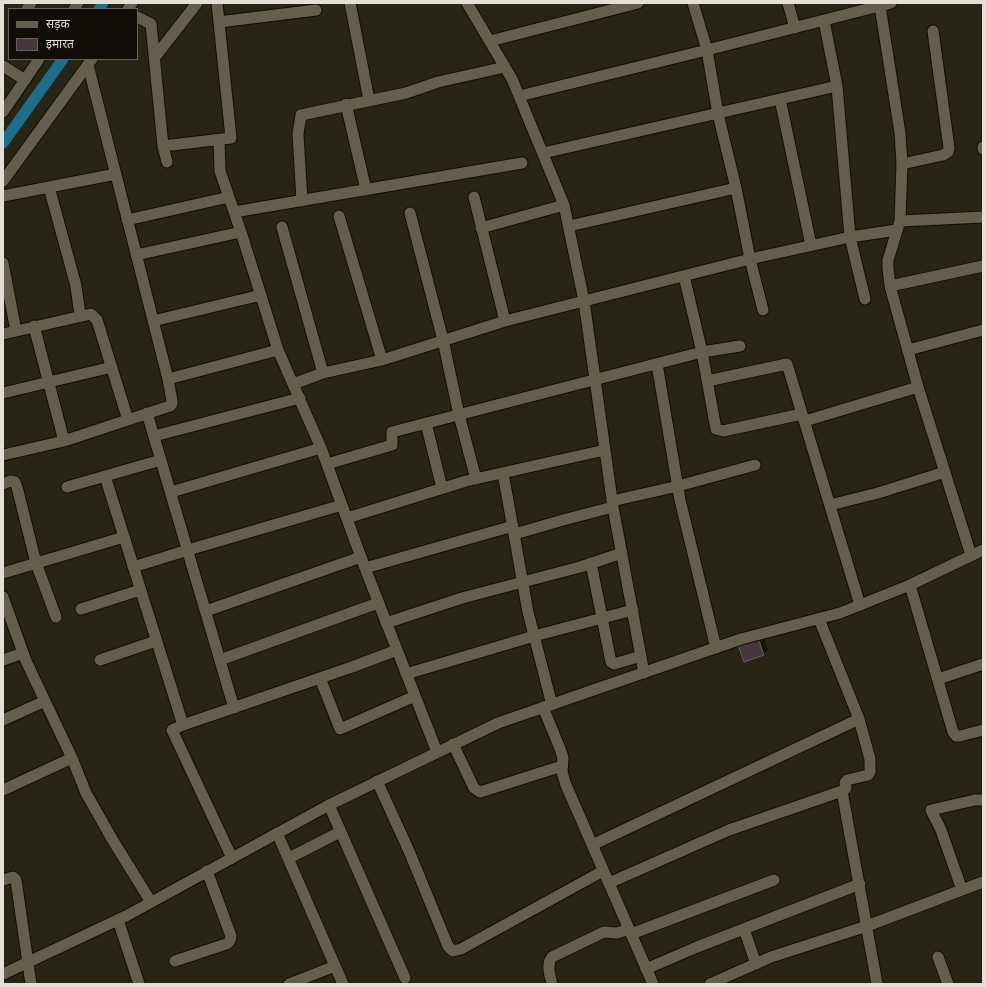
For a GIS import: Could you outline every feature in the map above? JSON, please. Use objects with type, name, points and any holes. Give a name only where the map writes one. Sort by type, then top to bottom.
[{"type":"street","points":[[155,57],[197,3]]},
{"type":"street","points":[[163,146],[231,138],[217,3]]},
{"type":"street","points":[[350,3],[369,100]]},
{"type":"street","points":[[467,3],[490,40],[519,96],[564,204],[584,301],[613,504],[644,673]]},
{"type":"street","points":[[490,40],[638,3]]},
{"type":"street","points":[[694,3],[707,50],[718,114],[736,188],[750,259],[763,310]]},
{"type":"street","points":[[788,3],[795,28]]},
{"type":"street","points":[[519,96],[824,21],[885,4],[900,133],[902,164],[899,225],[888,260],[890,286],[918,387],[971,556]]},
{"type":"street","points":[[219,22],[316,10]]},
{"type":"street","points":[[138,18],[151,24],[163,146],[167,162]]},
{"type":"street","points":[[824,21],[837,86],[850,237],[865,299]]},
{"type":"street","points":[[902,164],[943,155],[948,152],[949,148],[933,31]]},
{"type":"street","points":[[3,112],[38,60]]},
{"type":"street","points":[[3,455],[64,441],[170,406],[172,404],[168,380],[127,220],[90,62]]},
{"type":"street","points":[[3,181],[90,62]]},
{"type":"street","points":[[3,66],[25,80]]},
{"type":"street","points":[[302,201],[298,134],[301,115],[406,92],[438,82],[505,67]]},
{"type":"street","points":[[543,153],[837,86]]},
{"type":"street","points":[[780,99],[811,245]]},
{"type":"street","points":[[346,104],[366,190]]},
{"type":"street","points":[[219,140],[220,171],[278,350],[321,448],[378,603],[437,752]]},
{"type":"street","points":[[234,212],[522,163]]},
{"type":"street","points":[[3,196],[116,174]]},
{"type":"street","points":[[48,187],[76,286],[80,315]]},
{"type":"street","points":[[569,226],[736,188]]},
{"type":"street","points":[[127,220],[229,197]]},
{"type":"street","points":[[474,197],[505,321]]},
{"type":"street","points":[[481,228],[564,204]]},
{"type":"street","points":[[410,213],[443,340],[476,479]]},
{"type":"street","points":[[340,216],[382,360]]},
{"type":"street","points":[[293,384],[323,373],[382,360],[505,321],[750,259],[899,225],[983,217]]},
{"type":"street","points":[[282,227],[323,373]]},
{"type":"street","points":[[136,255],[241,232]]},
{"type":"street","points":[[3,263],[16,330]]},
{"type":"street","points":[[890,286],[983,266]]},
{"type":"street","points":[[684,276],[702,352],[714,425],[719,431],[803,417],[918,387]]},
{"type":"street","points":[[153,322],[261,295]]},
{"type":"street","points":[[3,334],[80,315],[91,314],[97,320],[128,420]]},
{"type":"street","points":[[34,326],[64,441]]},
{"type":"street","points":[[908,350],[983,330]]},
{"type":"street","points":[[327,464],[392,445],[392,432],[702,352],[740,346]]},
{"type":"street","points":[[168,380],[278,350]]},
{"type":"street","points":[[658,364],[678,486],[694,561],[716,648]]},
{"type":"street","points":[[707,381],[787,364],[860,605]]},
{"type":"street","points":[[3,393],[112,367]]},
{"type":"street","points":[[154,436],[300,398]]},
{"type":"street","points":[[147,413],[234,708]]},
{"type":"street","points":[[426,423],[442,488]]},
{"type":"street","points":[[171,492],[321,448]]},
{"type":"street","points":[[347,518],[442,488],[476,479],[605,450]]},
{"type":"street","points":[[67,487],[161,460]]},
{"type":"street","points":[[206,611],[363,562],[563,520],[613,504],[756,465]]},
{"type":"street","points":[[830,505],[878,493],[945,472]]},
{"type":"street","points":[[503,473],[548,706],[563,758],[562,766],[566,785],[653,984]]},
{"type":"street","points":[[105,476],[182,725]]},
{"type":"street","points":[[3,484],[10,481],[15,482],[17,487],[36,563],[56,617]]},
{"type":"street","points":[[133,567],[342,506]]},
{"type":"street","points":[[3,573],[124,537]]},
{"type":"street","points":[[3,974],[118,920],[329,805],[498,723],[741,639],[840,613],[910,585],[983,550]]},
{"type":"street","points":[[386,623],[462,598],[591,563],[622,553]]},
{"type":"street","points":[[591,563],[610,660],[612,663],[641,656]]},
{"type":"street","points":[[910,585],[954,735],[960,736],[983,730]]},
{"type":"street","points":[[81,609],[140,590]]},
{"type":"street","points":[[3,597],[5,610],[23,653],[72,758],[86,792],[97,813],[151,902]]},
{"type":"street","points":[[220,660],[378,603]]},
{"type":"street","points":[[406,674],[534,636],[632,610]]},
{"type":"street","points":[[609,883],[729,830],[842,791],[846,788],[845,783],[847,780],[868,775],[870,772],[870,759],[859,719],[819,619]]},
{"type":"street","points":[[100,660],[156,641]]},
{"type":"street","points":[[232,858],[172,730],[182,725],[397,650]]},
{"type":"street","points":[[3,660],[23,653]]},
{"type":"street","points":[[938,679],[983,665]]},
{"type":"street","points":[[320,678],[340,729],[415,696]]},
{"type":"street","points":[[3,720],[45,701]]},
{"type":"street","points":[[592,845],[859,719]]},
{"type":"street","points":[[453,744],[474,788],[480,792],[484,792],[562,766]]},
{"type":"street","points":[[3,790],[72,758]]},
{"type":"street","points":[[377,781],[409,851],[448,946],[453,951],[461,949],[603,871]]},
{"type":"street","points":[[842,791],[877,984]]},
{"type":"street","points":[[962,890],[941,830],[932,810],[975,800],[983,800]]},
{"type":"street","points":[[329,805],[405,978]]},
{"type":"street","points":[[289,858],[340,832]]},
{"type":"street","points":[[277,833],[343,984]]},
{"type":"street","points":[[175,960],[226,944],[231,939],[207,871]]},
{"type":"street","points":[[3,880],[13,877],[16,880],[31,984]]},
{"type":"street","points":[[552,984],[549,960],[552,957],[604,932],[630,932],[774,880]]},
{"type":"street","points":[[710,984],[771,956],[867,926],[983,882]]},
{"type":"street","points":[[646,969],[860,884]]},
{"type":"street","points":[[118,920],[139,984]]},
{"type":"street","points":[[744,929],[756,964]]},
{"type":"street","points":[[938,957],[948,984]]},
{"type":"street","points":[[289,984],[335,966]]},
{"type":"building","points":[[758,638],[764,655],[744,662],[738,645]]},
{"type":"waterway","points":[[100,8],[103,3]]},
{"type":"waterway","points":[[3,143],[62,60]]}]
